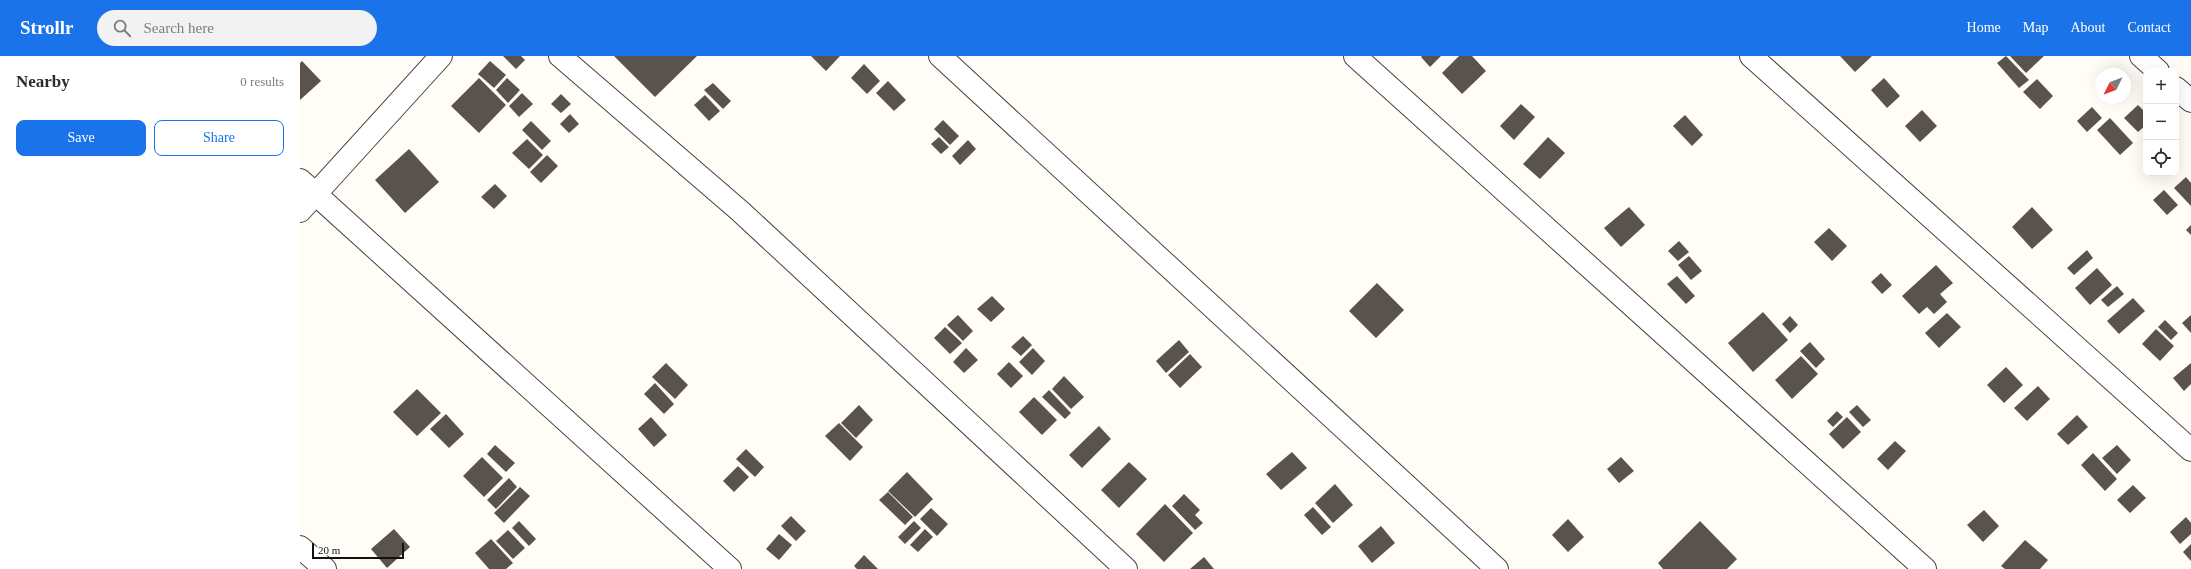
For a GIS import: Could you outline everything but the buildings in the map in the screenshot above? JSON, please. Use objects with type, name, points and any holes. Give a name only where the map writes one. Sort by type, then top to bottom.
[{"type":"street","points":[[300,211],[308,187],[440,56]]},
{"type":"street","points":[[560,56],[740,211],[1126,569]]},
{"type":"street","points":[[940,56],[1497,569]]},
{"type":"street","points":[[1355,56],[1925,569]]},
{"type":"street","points":[[1751,56],[2191,450]]},
{"type":"street","points":[[2141,56],[2155,68]]},
{"type":"street","points":[[2179,91],[2191,101]]},
{"type":"street","points":[[308,187],[730,569]]},
{"type":"street","points":[[300,547],[325,569]]}]
